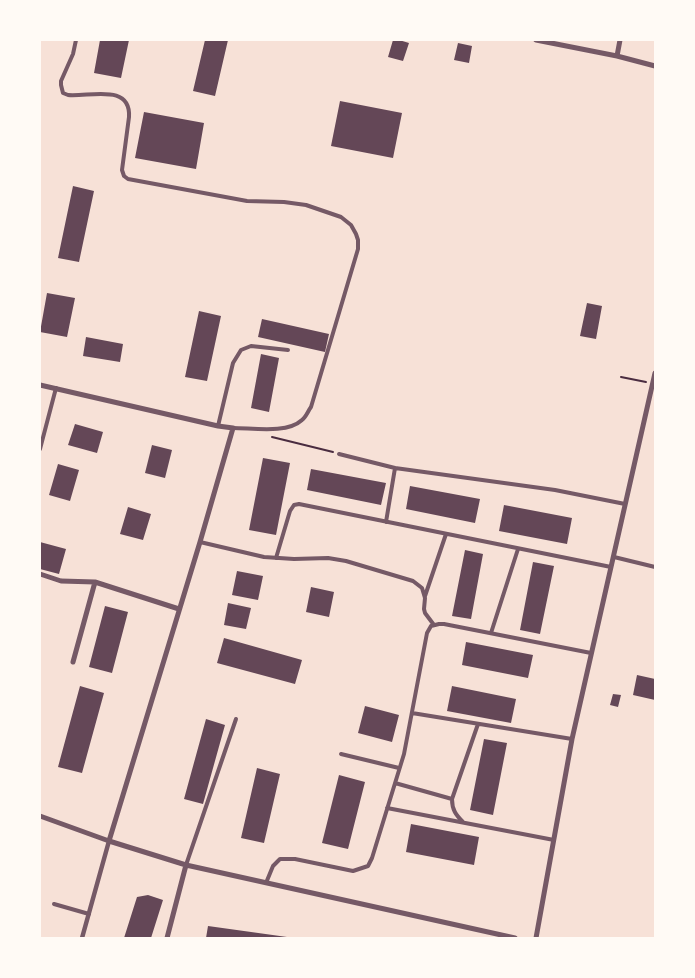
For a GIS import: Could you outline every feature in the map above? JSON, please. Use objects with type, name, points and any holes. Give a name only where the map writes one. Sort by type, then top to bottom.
[{"type":"street","points":[[536,40],[617,56],[655,66]]},
{"type":"street","points":[[617,56],[620,40]]},
{"type":"street","points":[[536,938],[572,739],[655,375]]},
{"type":"street","points":[[40,385],[233,428],[109,841],[82,938]]},
{"type":"street","points":[[40,574],[61,581],[95,582],[179,609]]},
{"type":"street","points":[[73,662],[95,582]]},
{"type":"street","points":[[40,816],[109,841],[186,865],[515,938]]},
{"type":"street","points":[[167,938],[186,865]]},
{"type":"lane","points":[[76,40],[73,54],[61,81],[63,93],[68,95],[110,94],[120,97],[126,102],[129,108],[129,117],[122,170],[128,180],[247,201],[284,202],[306,205],[341,217],[351,225],[356,234],[358,249],[311,407],[304,419],[284,428],[233,428]]},
{"type":"lane","points":[[218,426],[233,362],[241,350],[251,346],[288,350]]},
{"type":"lane","points":[[40,449],[56,388]]},
{"type":"lane","points":[[339,454],[395,468],[555,490],[625,504]]},
{"type":"lane","points":[[386,522],[395,468]]},
{"type":"lane","points":[[276,558],[290,511],[294,505],[299,504],[611,567]]},
{"type":"lane","points":[[434,625],[425,613],[425,598],[446,534]]},
{"type":"lane","points":[[200,542],[264,557],[294,559],[328,558],[346,561],[413,581],[422,588],[425,598]]},
{"type":"lane","points":[[491,633],[518,548]]},
{"type":"lane","points":[[614,557],[655,567]]},
{"type":"lane","points":[[266,883],[273,866],[280,859],[296,859],[354,872],[368,866],[404,754],[429,628],[434,625],[444,624],[591,653]]},
{"type":"lane","points":[[412,714],[572,739]]},
{"type":"lane","points":[[186,865],[236,719]]},
{"type":"lane","points":[[463,822],[454,811],[452,799],[478,724]]},
{"type":"lane","points":[[341,754],[399,768]]},
{"type":"lane","points":[[395,782],[452,799]]},
{"type":"lane","points":[[387,808],[554,840]]},
{"type":"lane","points":[[54,904],[89,914]]},
{"type":"path","points":[[621,377],[653,384]]},
{"type":"path","points":[[272,437],[339,454]]},
{"type":"building","points":[[100,40],[129,40],[121,78],[94,73]]},
{"type":"building","points":[[205,40],[228,40],[215,96],[193,91]]},
{"type":"building","points":[[393,40],[409,43],[403,61],[388,57]]},
{"type":"building","points":[[458,43],[472,46],[469,63],[454,60]]},
{"type":"building","points":[[340,101],[402,113],[393,158],[331,146]]},
{"type":"building","points":[[144,112],[204,123],[196,169],[135,158]]},
{"type":"building","points":[[73,186],[94,191],[79,262],[58,258]]},
{"type":"building","points":[[47,293],[75,298],[67,337],[40,332]]},
{"type":"building","points":[[587,303],[602,306],[596,339],[580,336]]},
{"type":"building","points":[[199,311],[221,316],[207,381],[185,377]]},
{"type":"building","points":[[262,319],[329,334],[325,352],[258,337]]},
{"type":"building","points":[[86,337],[123,344],[120,362],[83,356]]},
{"type":"building","points":[[261,354],[279,358],[269,412],[251,408]]},
{"type":"building","points":[[75,424],[103,432],[97,453],[68,445]]},
{"type":"building","points":[[152,445],[172,450],[165,478],[145,473]]},
{"type":"building","points":[[263,458],[290,463],[276,535],[249,530]]},
{"type":"building","points":[[58,464],[79,470],[70,501],[49,495]]},
{"type":"building","points":[[311,469],[386,483],[381,505],[307,490]]},
{"type":"building","points":[[410,486],[480,499],[475,523],[406,509]]},
{"type":"building","points":[[504,505],[572,518],[567,544],[499,531]]},
{"type":"building","points":[[128,507],[151,514],[143,540],[120,534]]},
{"type":"building","points":[[40,542],[66,549],[59,574],[40,569]]},
{"type":"building","points":[[465,550],[483,554],[471,619],[452,616]]},
{"type":"building","points":[[533,562],[554,566],[540,634],[520,630]]},
{"type":"building","points":[[237,571],[263,576],[258,600],[232,595]]},
{"type":"building","points":[[311,587],[334,592],[329,617],[306,612]]},
{"type":"building","points":[[228,603],[251,608],[246,629],[224,625]]},
{"type":"building","points":[[105,606],[128,612],[112,673],[89,667]]},
{"type":"building","points":[[224,638],[302,660],[295,684],[217,663]]},
{"type":"building","points":[[466,642],[533,655],[528,678],[462,665]]},
{"type":"building","points":[[637,675],[655,679],[655,700],[633,695]]},
{"type":"building","points":[[80,686],[104,693],[82,773],[58,767]]},
{"type":"building","points":[[452,686],[516,699],[511,723],[447,711]]},
{"type":"building","points":[[613,694],[621,695],[618,707],[610,705]]},
{"type":"building","points":[[365,706],[399,715],[392,742],[358,733]]},
{"type":"building","points":[[206,719],[225,725],[203,804],[184,799]]},
{"type":"building","points":[[484,739],[507,743],[493,815],[470,810]]},
{"type":"building","points":[[257,768],[280,774],[264,843],[241,838]]},
{"type":"building","points":[[339,775],[365,782],[348,849],[322,843]]},
{"type":"building","points":[[411,824],[479,837],[474,865],[406,852]]},
{"type":"building","points":[[148,895],[163,900],[151,938],[124,938],[137,897]]},
{"type":"building","points":[[208,926],[287,937],[287,938],[206,938]]}]
